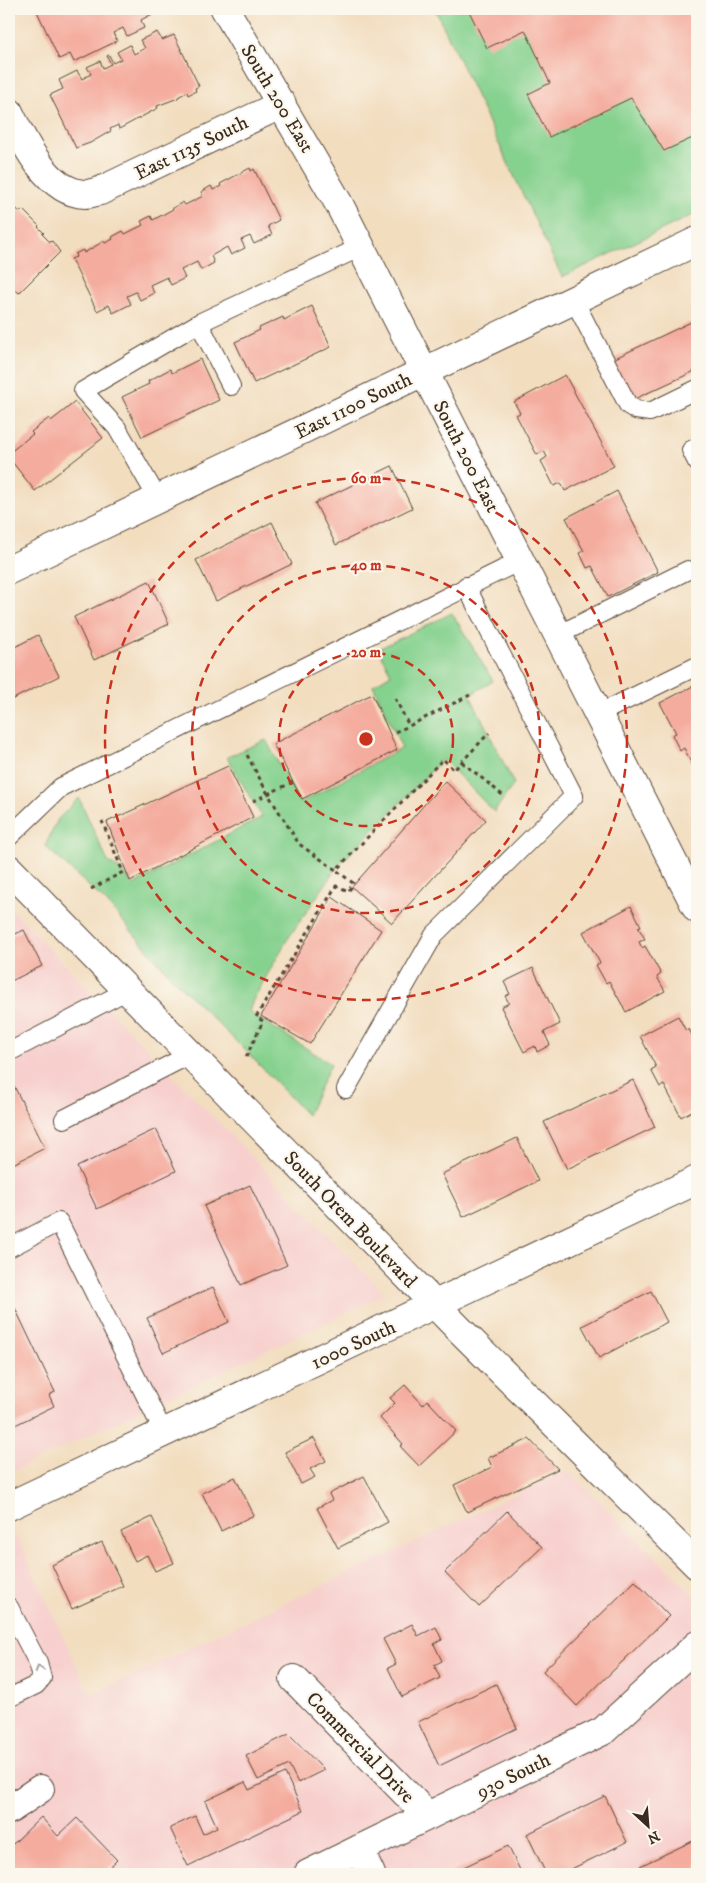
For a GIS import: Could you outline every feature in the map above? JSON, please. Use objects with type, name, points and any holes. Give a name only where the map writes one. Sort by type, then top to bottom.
[{"type":"street","name":"South 200 East","points":[[225,9],[340,204],[697,909]]},
{"type":"street","name":"East 1135 South","points":[[9,112],[32,155],[50,177],[64,188],[86,194],[100,191],[282,104]]},
{"type":"street","name":"East 1100 South","points":[[13,562],[158,498],[697,241]]},
{"type":"street","name":"South Orem Boulevard","points":[[9,869],[436,1305],[697,1566]]},
{"type":"street","name":"1000 South","points":[[9,1506],[697,1180]]},
{"type":"street","name":"930 South","points":[[308,1874],[603,1731],[697,1646]]},
{"type":"street","name":"Commercial Drive","points":[[294,1679],[428,1816]]},
{"type":"street","points":[[9,1810],[40,1789]]},
{"type":"street","points":[[359,1850],[371,1874]]},
{"type":"lane","points":[[158,498],[116,428],[83,391],[200,323],[362,247]]},
{"type":"lane","points":[[574,300],[628,405],[636,410],[650,412],[697,389]]},
{"type":"lane","points":[[200,323],[231,386]]},
{"type":"lane","points":[[697,446],[691,450],[697,462]]},
{"type":"lane","points":[[9,837],[61,787],[520,561]]},
{"type":"lane","points":[[558,635],[688,570]]},
{"type":"lane","points":[[346,1089],[434,935],[574,796],[466,586]]},
{"type":"lane","points":[[598,714],[697,666]]},
{"type":"lane","points":[[13,1050],[128,990]]},
{"type":"lane","points":[[64,1119],[191,1054]]},
{"type":"lane","points":[[9,1248],[59,1222],[164,1433]]},
{"type":"lane","points":[[9,1608],[38,1663],[42,1678],[36,1685],[9,1698]]},
{"type":"path","points":[[396,732],[470,695]]},
{"type":"path","points":[[395,698],[410,726]]},
{"type":"path","points":[[336,870],[444,759],[454,770],[489,733]]},
{"type":"path","points":[[246,1057],[263,1021],[256,1017],[336,886],[349,891],[353,883],[299,844],[268,794],[247,755]]},
{"type":"path","points":[[462,762],[505,796]]},
{"type":"path","points":[[253,801],[293,782]]},
{"type":"path","points":[[90,889],[123,872],[102,821]]},
{"type":"shaded area","points":[[9,907],[385,1294],[9,1473]]},
{"type":"shaded area","points":[[567,1470],[697,1598],[697,1874],[9,1874],[9,1536],[15,1533],[90,1695]]},
{"type":"green space","points":[[435,9],[697,9],[697,213],[562,277]]},
{"type":"green space","points":[[452,613],[493,681],[470,695],[514,784],[494,812],[443,759],[338,866],[287,940],[253,1000],[249,1012],[331,1064],[307,1115],[175,981],[107,903],[45,846],[58,819],[79,798],[108,862],[123,872],[133,885],[262,817],[227,757],[266,740],[300,803],[402,748],[373,685],[391,674],[378,649]]},
{"type":"building","points":[[36,9],[152,9],[154,13],[141,20],[144,28],[127,36],[123,28],[113,33],[117,41],[74,62],[70,54],[59,59]]},
{"type":"building","points":[[468,9],[697,9],[697,136],[664,151],[631,98],[549,137],[528,94],[550,83],[525,30],[487,48]]},
{"type":"building","points":[[157,32],[162,40],[174,35],[199,86],[195,88],[196,91],[188,95],[187,92],[178,98],[157,106],[158,108],[119,129],[118,125],[90,143],[76,148],[50,95],[63,89],[59,80],[77,71],[82,79],[91,74],[87,67],[100,61],[103,68],[111,64],[107,56],[109,55],[113,63],[121,59],[117,52],[130,45],[134,54],[145,48],[140,40]]},
{"type":"building","points":[[250,168],[251,171],[254,169],[279,220],[268,226],[272,235],[254,244],[250,236],[241,240],[245,248],[231,255],[227,247],[211,256],[214,263],[201,270],[197,262],[181,270],[185,278],[171,285],[167,277],[150,285],[154,293],[140,300],[136,292],[127,296],[131,304],[113,313],[109,305],[97,311],[71,259],[76,257],[75,254],[83,250],[84,253],[104,241],[105,243],[113,239],[112,237],[123,231],[125,234],[143,225],[141,221],[151,216],[153,220],[183,202],[185,205],[203,196],[201,192],[211,186],[213,190],[221,186],[220,184]]},
{"type":"building","points":[[9,198],[15,204],[13,206],[20,212],[23,210],[39,226],[44,233],[42,234],[50,242],[52,241],[60,252],[19,293],[11,286],[9,289]]},
{"type":"building","points":[[312,306],[331,347],[254,383],[235,342],[260,330],[259,328],[283,317],[284,320]]},
{"type":"building","points":[[691,322],[697,335],[697,370],[628,402],[609,361]]},
{"type":"building","points":[[200,359],[219,400],[142,437],[122,397],[149,384],[148,381],[170,369],[172,373]]},
{"type":"building","points":[[565,375],[614,466],[565,491],[561,483],[554,486],[541,461],[547,457],[544,451],[537,455],[516,415],[520,413],[514,402]]},
{"type":"building","points":[[75,402],[103,438],[35,491],[9,458],[9,453],[33,434],[31,432],[49,418],[51,421]]},
{"type":"building","points":[[392,466],[412,508],[336,545],[315,503]]},
{"type":"building","points":[[617,491],[658,572],[608,597],[592,566],[587,568],[580,553],[584,551],[566,518]]},
{"type":"building","points":[[272,522],[292,564],[216,601],[196,560]]},
{"type":"building","points":[[149,581],[169,624],[94,660],[74,617]]},
{"type":"building","points":[[38,635],[59,676],[9,701],[9,650]]},
{"type":"building","points":[[697,684],[697,774],[684,748],[680,751],[672,735],[676,733],[660,703]]},
{"type":"building","points":[[372,694],[397,750],[302,799],[273,744]]},
{"type":"building","points":[[228,766],[253,817],[130,881],[107,822]]},
{"type":"building","points":[[445,781],[486,820],[392,923],[352,887]]},
{"type":"building","points":[[332,897],[381,930],[310,1044],[261,1016]]},
{"type":"building","points":[[631,906],[641,926],[638,927],[645,939],[639,942],[642,948],[645,946],[661,974],[657,977],[665,991],[626,1012],[609,981],[606,983],[596,965],[600,963],[583,932]]},
{"type":"building","points":[[24,930],[42,966],[9,982],[9,937]]},
{"type":"building","points":[[533,968],[560,1024],[544,1032],[550,1045],[537,1052],[535,1046],[524,1052],[501,1007],[509,1003],[505,996],[510,994],[504,982]]},
{"type":"building","points":[[678,1016],[686,1031],[689,1029],[697,1045],[697,1108],[681,1117],[664,1085],[660,1087],[651,1070],[656,1067],[640,1036]]},
{"type":"building","points":[[9,1076],[45,1148],[9,1166]]},
{"type":"building","points":[[633,1080],[655,1127],[567,1169],[544,1122]]},
{"type":"building","points":[[156,1129],[176,1171],[97,1209],[77,1167]]},
{"type":"building","points":[[517,1138],[538,1181],[463,1217],[442,1174]]},
{"type":"building","points":[[250,1185],[287,1265],[241,1285],[204,1206]]},
{"type":"building","points":[[213,1287],[229,1322],[163,1353],[147,1318]]},
{"type":"building","points":[[651,1291],[667,1322],[599,1358],[582,1326]]},
{"type":"building","points":[[15,1308],[55,1392],[49,1395],[54,1406],[9,1428],[9,1311]]},
{"type":"building","points":[[405,1385],[423,1405],[427,1400],[456,1431],[419,1466],[400,1446],[403,1444],[380,1418],[395,1403],[390,1398]]},
{"type":"building","points":[[314,1438],[326,1461],[310,1469],[315,1477],[301,1484],[285,1452]]},
{"type":"building","points":[[529,1439],[558,1469],[467,1512],[454,1485],[492,1467],[488,1458]]},
{"type":"building","points":[[364,1476],[388,1522],[338,1548],[317,1508],[332,1500],[329,1494]]},
{"type":"building","points":[[235,1477],[254,1515],[221,1531],[202,1493]]},
{"type":"building","points":[[507,1511],[542,1547],[479,1607],[445,1572]]},
{"type":"building","points":[[152,1517],[174,1563],[155,1571],[147,1555],[135,1561],[121,1532]]},
{"type":"building","points":[[102,1542],[123,1586],[72,1609],[52,1565]]},
{"type":"building","points":[[635,1581],[669,1616],[577,1706],[543,1671]]},
{"type":"building","points":[[412,1624],[418,1636],[436,1627],[442,1640],[434,1644],[442,1661],[434,1665],[440,1678],[402,1697],[388,1668],[396,1664],[383,1639]]},
{"type":"building","points":[[496,1684],[517,1728],[439,1766],[418,1722]]},
{"type":"building","points":[[289,1734],[324,1770],[298,1783],[289,1765],[258,1780],[246,1756]]},
{"type":"building","points":[[285,1773],[303,1811],[188,1866],[170,1828],[195,1816],[203,1834],[217,1827],[205,1801],[245,1782],[249,1790]]},
{"type":"building","points":[[605,1796],[627,1842],[561,1874],[546,1874],[527,1834]]},
{"type":"building","points":[[41,1817],[58,1836],[77,1818],[117,1860],[102,1874],[9,1874],[10,1841],[13,1844]]},
{"type":"building","points":[[697,1839],[697,1874],[644,1874],[640,1866]]},
{"type":"building","points":[[508,1846],[522,1874],[449,1874]]}]
